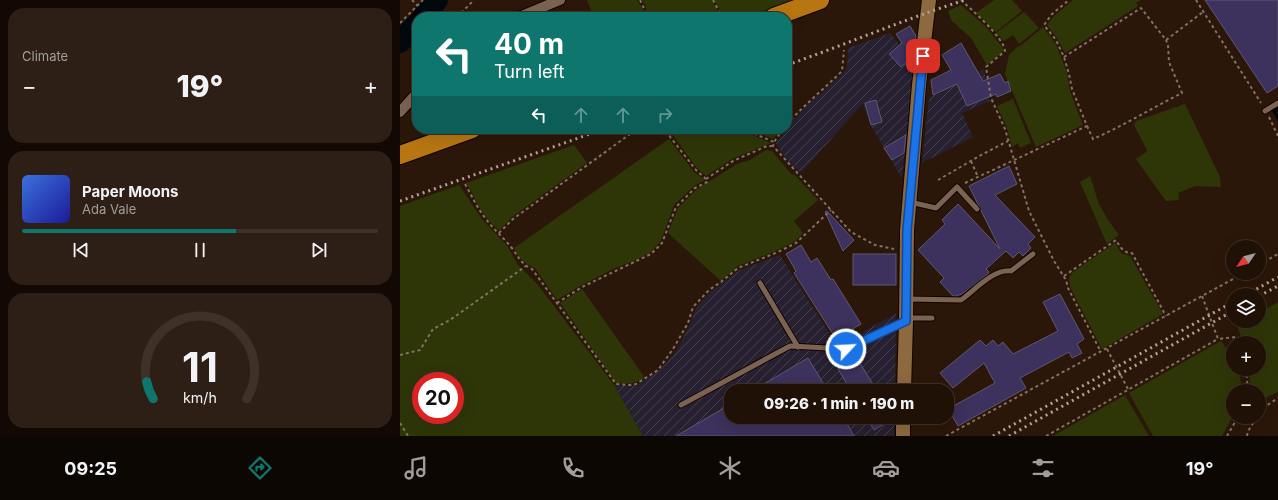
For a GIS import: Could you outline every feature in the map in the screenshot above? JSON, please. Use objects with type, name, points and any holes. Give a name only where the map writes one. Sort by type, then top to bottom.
[{"type":"highway","points":[[788,12],[820,0]]},
{"type":"highway","points":[[403,151],[456,134]]},
{"type":"street","points":[[531,12],[560,0]]},
{"type":"street","points":[[904,384],[906,252],[903,232],[909,202],[919,85],[929,0]]},
{"type":"street","points":[[400,112],[412,99]]},
{"type":"street","points":[[903,424],[903,436]]},
{"type":"lane","points":[[1265,111],[1278,103]]},
{"type":"lane","points":[[909,202],[936,208],[957,187],[977,209]]},
{"type":"lane","points":[[906,299],[961,300],[988,278],[1004,270],[1010,271],[1033,254]]},
{"type":"lane","points":[[760,283],[798,347]]},
{"type":"lane","points":[[681,405],[790,346],[846,349],[906,320],[932,318]]},
{"type":"path","points":[[412,0],[418,6]]},
{"type":"path","points":[[400,23],[423,0]]},
{"type":"path","points":[[462,12],[474,0]]},
{"type":"path","points":[[640,0],[646,12]]},
{"type":"path","points":[[713,0],[719,12]]},
{"type":"path","points":[[961,0],[992,30],[1005,46],[1005,51],[986,67],[992,98],[1005,129],[1029,211],[1054,260],[1064,276],[1068,288],[1101,352]]},
{"type":"path","points":[[1064,57],[1141,8],[1166,40],[1168,45],[1169,62],[1182,93],[1093,139],[1072,90],[1064,57],[1056,40],[1044,25],[1052,14],[1069,0]]},
{"type":"path","points":[[1196,0],[1265,111],[1278,136]]},
{"type":"path","points":[[1166,40],[1203,12]]},
{"type":"path","points":[[792,119],[842,71],[844,66],[844,50]]},
{"type":"path","points":[[957,187],[1087,126]]},
{"type":"path","points":[[499,233],[513,219],[630,134]]},
{"type":"path","points":[[668,134],[696,170],[706,179]]},
{"type":"path","points":[[755,134],[774,142]]},
{"type":"path","points":[[773,146],[780,134]]},
{"type":"path","points":[[938,180],[1008,141]]},
{"type":"path","points":[[557,303],[582,287],[651,254],[662,243],[676,207],[695,188],[707,182],[706,179],[733,161],[767,146],[773,146],[857,237],[874,245],[906,252]]},
{"type":"path","points":[[971,161],[978,177]]},
{"type":"path","points":[[465,184],[486,220],[512,248],[516,256],[526,266],[532,269],[616,384],[630,385],[636,384],[658,370],[677,343],[688,323],[693,307],[709,290],[738,268],[796,243],[831,210]]},
{"type":"path","points":[[1064,276],[1116,240],[1122,250],[1132,253],[1166,316]]},
{"type":"path","points":[[1266,261],[1278,254]]},
{"type":"path","points":[[400,355],[420,350],[433,329],[450,320],[526,266]]},
{"type":"path","points":[[946,436],[1231,280]]},
{"type":"path","points":[[1202,296],[1218,339]]},
{"type":"path","points":[[1046,436],[1218,339],[1226,338]]},
{"type":"path","points":[[1107,349],[1128,389]]},
{"type":"path","points":[[1266,406],[1278,398]]},
{"type":"path","points":[[400,422],[408,436]]},
{"type":"path","points":[[1227,436],[1234,424]]},
{"type":"path","points":[[1247,436],[1253,424]]},
{"type":"shaded area","points":[[890,33],[915,65],[901,177],[871,126],[863,103],[801,173],[789,162],[776,144],[782,134],[792,134],[792,122],[809,102],[821,94],[845,71],[847,67],[848,48]]},
{"type":"shaded area","points":[[984,69],[990,101],[962,113],[973,137],[922,163],[929,98]]},
{"type":"shaded area","points":[[780,255],[834,341],[845,342],[896,313],[895,384],[724,384],[724,424],[894,424],[894,436],[643,436],[614,385],[637,385],[660,370],[676,352],[696,308],[710,292],[740,270]]},
{"type":"green space","points":[[587,0],[637,0],[645,12],[592,12]]},
{"type":"green space","points":[[642,0],[712,0],[718,12],[647,12]]},
{"type":"green space","points":[[714,0],[793,0],[761,12],[721,12]]},
{"type":"green space","points":[[994,0],[1012,0],[1022,11],[996,32],[976,13]]},
{"type":"green space","points":[[1073,0],[1141,0],[1136,3],[1138,6],[1065,53],[1057,38],[1047,25],[1054,16]]},
{"type":"green space","points":[[961,5],[986,27],[1003,48],[1004,51],[987,65],[971,38],[952,21],[948,11]]},
{"type":"green space","points":[[1024,12],[1039,28],[1019,44],[1013,35],[1004,41],[996,33]]},
{"type":"green space","points":[[1043,27],[1056,44],[1067,73],[1070,91],[1083,125],[1036,147],[1005,74],[1009,55],[1018,46],[1019,47]]},
{"type":"green space","points":[[1013,99],[1031,143],[1020,148],[1018,143],[1012,147],[1007,128],[997,106]]},
{"type":"green space","points":[[1185,104],[1220,177],[1221,187],[1195,186],[1178,193],[1179,200],[1166,201],[1136,159],[1147,150],[1134,125],[1136,121]]},
{"type":"green space","points":[[672,134],[750,134],[771,143],[732,159],[706,176],[697,168]]},
{"type":"green space","points":[[760,134],[777,134],[773,139]]},
{"type":"green space","points":[[669,139],[694,172],[705,180],[694,186],[674,205],[661,241],[650,253],[613,269],[557,300],[535,268],[527,264],[519,257],[514,248]]},
{"type":"green space","points":[[574,145],[587,163],[512,217],[499,231],[481,211],[466,183]]},
{"type":"green space","points":[[766,150],[772,151],[792,175],[794,174],[818,200],[794,221],[803,233],[796,241],[738,266],[721,281],[668,233],[678,208],[697,189],[737,164],[750,160]]},
{"type":"green space","points":[[1090,176],[1099,204],[1119,235],[1107,244],[1080,182]]},
{"type":"green space","points":[[459,185],[482,219],[508,247],[518,265],[538,285],[614,385],[643,436],[400,436],[400,206]]},
{"type":"green space","points":[[1115,243],[1121,253],[1130,256],[1163,314],[1102,349],[1070,287],[1069,278],[1073,272]]},
{"type":"green space","points":[[582,289],[645,378],[631,383],[616,383],[560,303]]},
{"type":"green space","points":[[1278,302],[1278,392],[1266,398],[1266,384],[1250,384],[1249,376],[1266,376],[1266,336],[1241,336],[1238,328],[1266,328],[1266,309]]},
{"type":"green space","points":[[1221,341],[1226,348],[1226,376],[1240,376],[1241,384],[1226,384],[1226,424],[1229,424],[1222,436],[1153,436],[1129,393]]},
{"type":"green space","points":[[1125,395],[1149,436],[1053,436]]},
{"type":"building","points":[[1205,0],[1278,0],[1278,86],[1267,93]]},
{"type":"building","points":[[910,26],[916,36],[914,51],[906,56],[909,60],[901,67],[889,54],[902,43],[896,34]]},
{"type":"building","points":[[961,43],[983,81],[1000,74],[1005,83],[1008,81],[1011,91],[997,97],[996,94],[967,106],[957,84],[933,95],[931,80],[951,70],[942,55]]},
{"type":"building","points":[[876,100],[882,122],[871,125],[865,103]]},
{"type":"building","points":[[906,135],[904,153],[892,160],[884,148]]},
{"type":"building","points":[[1009,166],[1017,184],[995,195],[1035,237],[1028,244],[1031,248],[1023,256],[1019,252],[1013,258],[1006,251],[986,269],[989,272],[988,274],[961,295],[953,296],[940,282],[944,278],[918,250],[945,224],[942,220],[958,204],[1000,249],[969,186]]},
{"type":"building","points":[[827,211],[854,240],[843,251],[825,212]]},
{"type":"building","points":[[801,245],[811,262],[817,258],[831,280],[833,279],[861,324],[836,339],[794,273],[796,271],[786,254]]},
{"type":"building","points":[[853,254],[896,254],[896,285],[853,285]]},
{"type":"building","points":[[1060,294],[1084,339],[1077,344],[1082,353],[1072,358],[1069,352],[1020,378],[1026,388],[958,426],[954,419],[954,406],[995,383],[984,363],[954,387],[954,384],[950,384],[940,373],[980,340],[986,346],[993,340],[998,346],[1003,342],[1013,354],[1058,331],[1043,302]]},
{"type":"building","points":[[808,358],[824,384],[764,384]]},
{"type":"building","points":[[857,358],[873,384],[847,384],[838,369]]},
{"type":"building","points":[[724,408],[724,424],[847,424],[854,436],[676,436]]},
{"type":"building","points":[[870,424],[884,424],[874,430]]},
{"type":"waterway","points":[[427,12],[437,0]]},
{"type":"waterway","points":[[400,42],[412,29]]},
{"type":"waterway","points":[[1278,109],[1274,111],[1278,118]]},
{"type":"railway","points":[[792,63],[920,15],[965,0]]},
{"type":"railway","points":[[400,201],[590,134]]},
{"type":"railway","points":[[1258,288],[1278,277]]},
{"type":"railway","points":[[1266,292],[1278,286]]},
{"type":"railway","points":[[993,436],[1226,306]]},
{"type":"railway","points":[[1009,436],[1226,315]]},
{"type":"route","points":[[846,349],[906,321],[907,230],[919,85],[923,56]]}]
